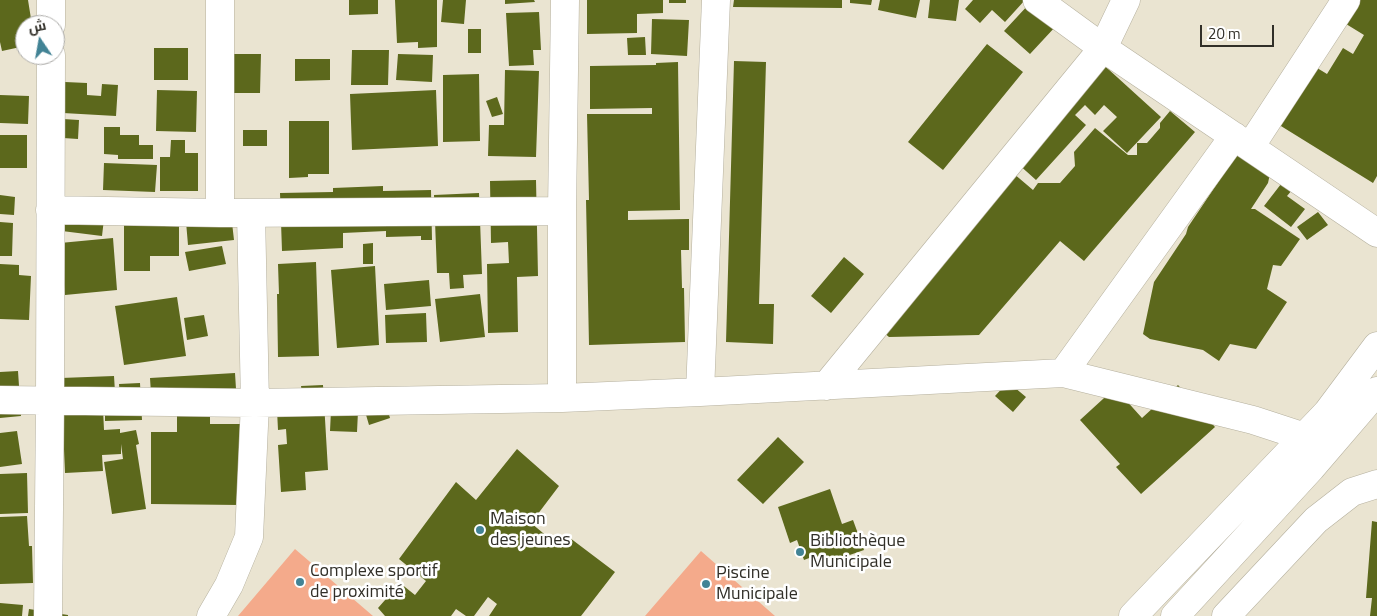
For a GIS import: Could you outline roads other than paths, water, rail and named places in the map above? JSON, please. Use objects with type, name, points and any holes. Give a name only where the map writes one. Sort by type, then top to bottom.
[{"type":"street","points":[[51,0],[51,15]]},
{"type":"street","points":[[220,0],[220,213]]},
{"type":"street","points":[[562,398],[565,0]]},
{"type":"street","points":[[700,392],[716,0]]},
{"type":"street","points":[[1037,0],[1103,48],[1377,233]]},
{"type":"street","points":[[826,386],[1103,48],[1126,0]]},
{"type":"street","points":[[1063,373],[1242,142],[1346,0]]},
{"type":"street","points":[[48,616],[50,65]]},
{"type":"street","points":[[50,210],[220,213],[562,211]]},
{"type":"street","points":[[211,616],[229,585],[249,536],[256,403],[252,213]]},
{"type":"street","points":[[1133,616],[1328,413],[1377,346]]},
{"type":"street","points":[[0,400],[256,403],[562,398],[1063,373],[1253,420],[1305,437]]},
{"type":"street","points":[[1175,616],[1311,468],[1377,391]]},
{"type":"street","points":[[1226,616],[1316,520],[1352,492],[1377,484]]},
{"type":"place","name":"Maison des jeunes","points":[[480,530]]},
{"type":"place","name":"Bibliothèque Municipale","points":[[800,552]]},
{"type":"place","name":"Complexe sportif de proximité","points":[[300,582]]},
{"type":"place","name":"Piscine Municipale","points":[[706,584]]}]
